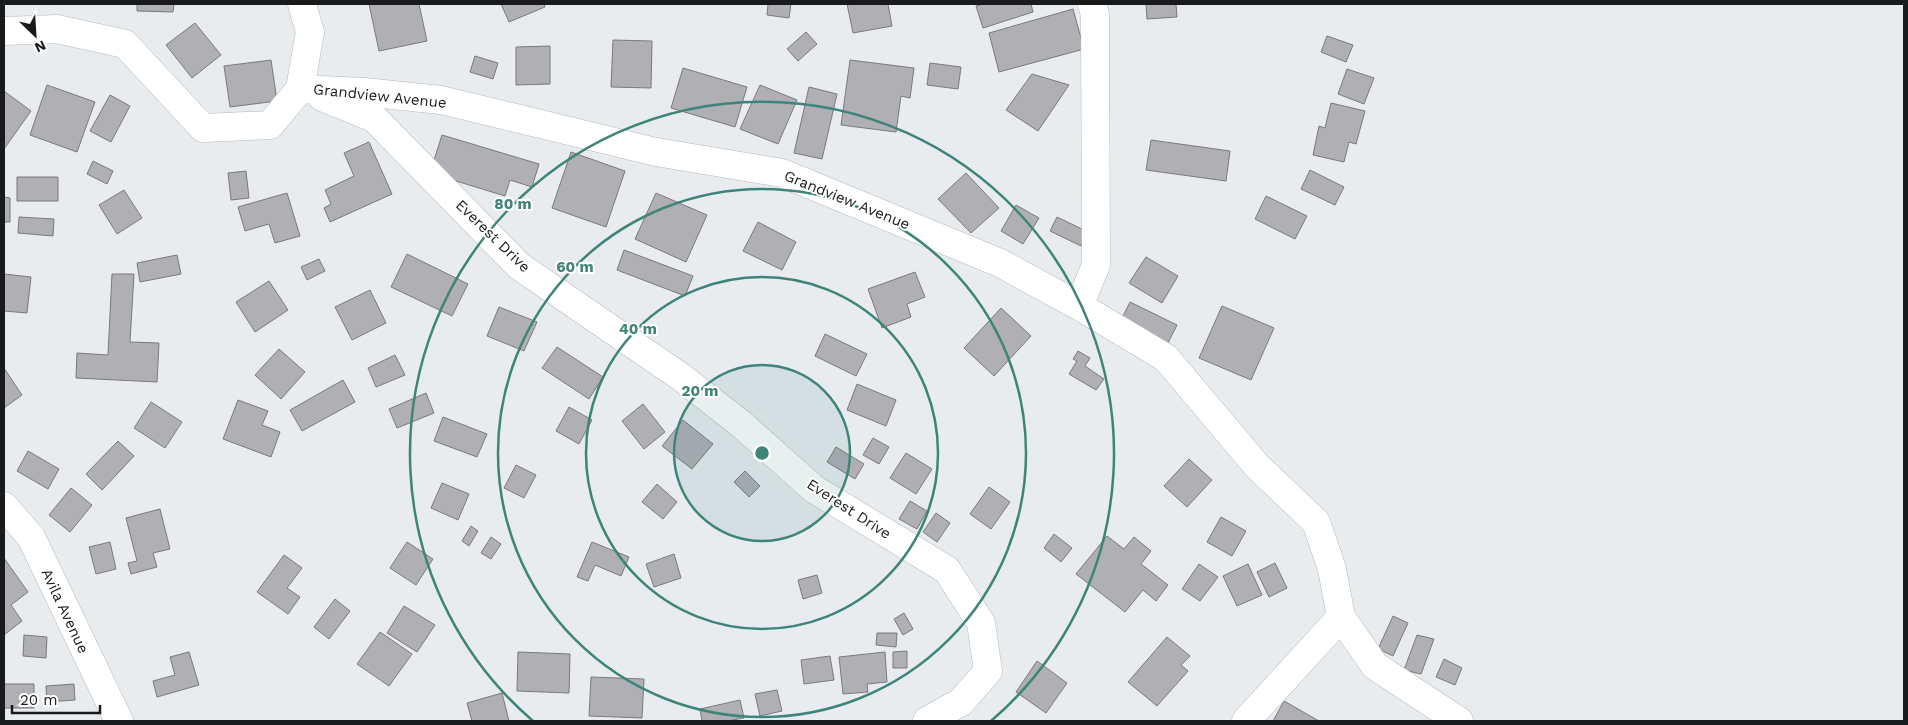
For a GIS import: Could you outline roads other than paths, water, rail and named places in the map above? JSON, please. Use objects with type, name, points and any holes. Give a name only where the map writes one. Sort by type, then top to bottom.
[{"type":"street","points":[[4,31],[57,29],[125,44],[202,128],[270,125],[300,89],[310,32],[302,4]]},
{"type":"street","points":[[1079,306],[1096,265],[1095,15],[1092,4]]},
{"type":"street","name":"Grandview Avenue","points":[[300,89],[364,92],[440,100],[656,152],[782,172],[1000,263],[1079,306],[1166,358],[1257,466],[1316,522],[1332,569],[1341,617]]},
{"type":"street","name":"Everest Drive","points":[[300,89],[374,118],[520,266],[681,377],[741,424],[814,488],[947,570],[981,623],[988,671],[962,702],[927,721]]},
{"type":"street","name":"Avila Avenue","points":[[4,506],[31,538],[119,721]]},
{"type":"street","points":[[1246,721],[1341,617],[1375,666],[1459,721]]}]
